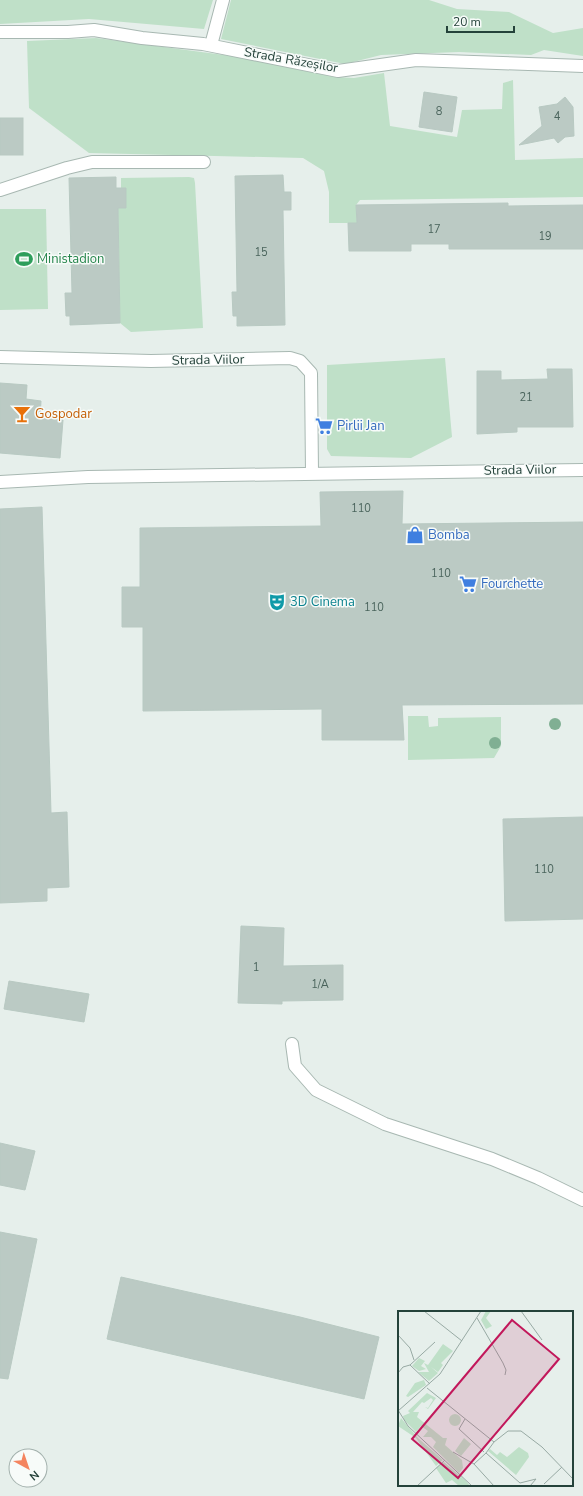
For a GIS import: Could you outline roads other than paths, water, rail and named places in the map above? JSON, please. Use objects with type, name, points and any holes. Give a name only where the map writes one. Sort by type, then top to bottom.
[{"type":"street","points":[[211,45],[223,0]]},
{"type":"street","name":"Strada Răzeșilor","points":[[0,32],[68,32],[94,30],[142,38],[211,45],[338,71],[416,60],[583,66]]},
{"type":"street","points":[[0,190],[67,168],[92,162],[204,162]]},
{"type":"street","name":"Strada Viilor","points":[[0,357],[151,361],[290,358],[300,361],[311,373],[312,473]]},
{"type":"street","name":"Strada Viilor","points":[[0,482],[88,477],[583,470]]},
{"type":"street","points":[[292,1044],[295,1066],[316,1090],[385,1124],[492,1159],[538,1178],[583,1200]]},
{"type":"place","name":"Ministadion","points":[[24,259]]},
{"type":"place","name":"Gospodar","points":[[22,414]]},
{"type":"place","name":"Pirlii Jan","points":[[324,426]]},
{"type":"place","name":"Bomba","points":[[415,535]]},
{"type":"place","name":"Fourchette","points":[[468,584]]},
{"type":"place","name":"3D Cinema","points":[[277,602]]}]
